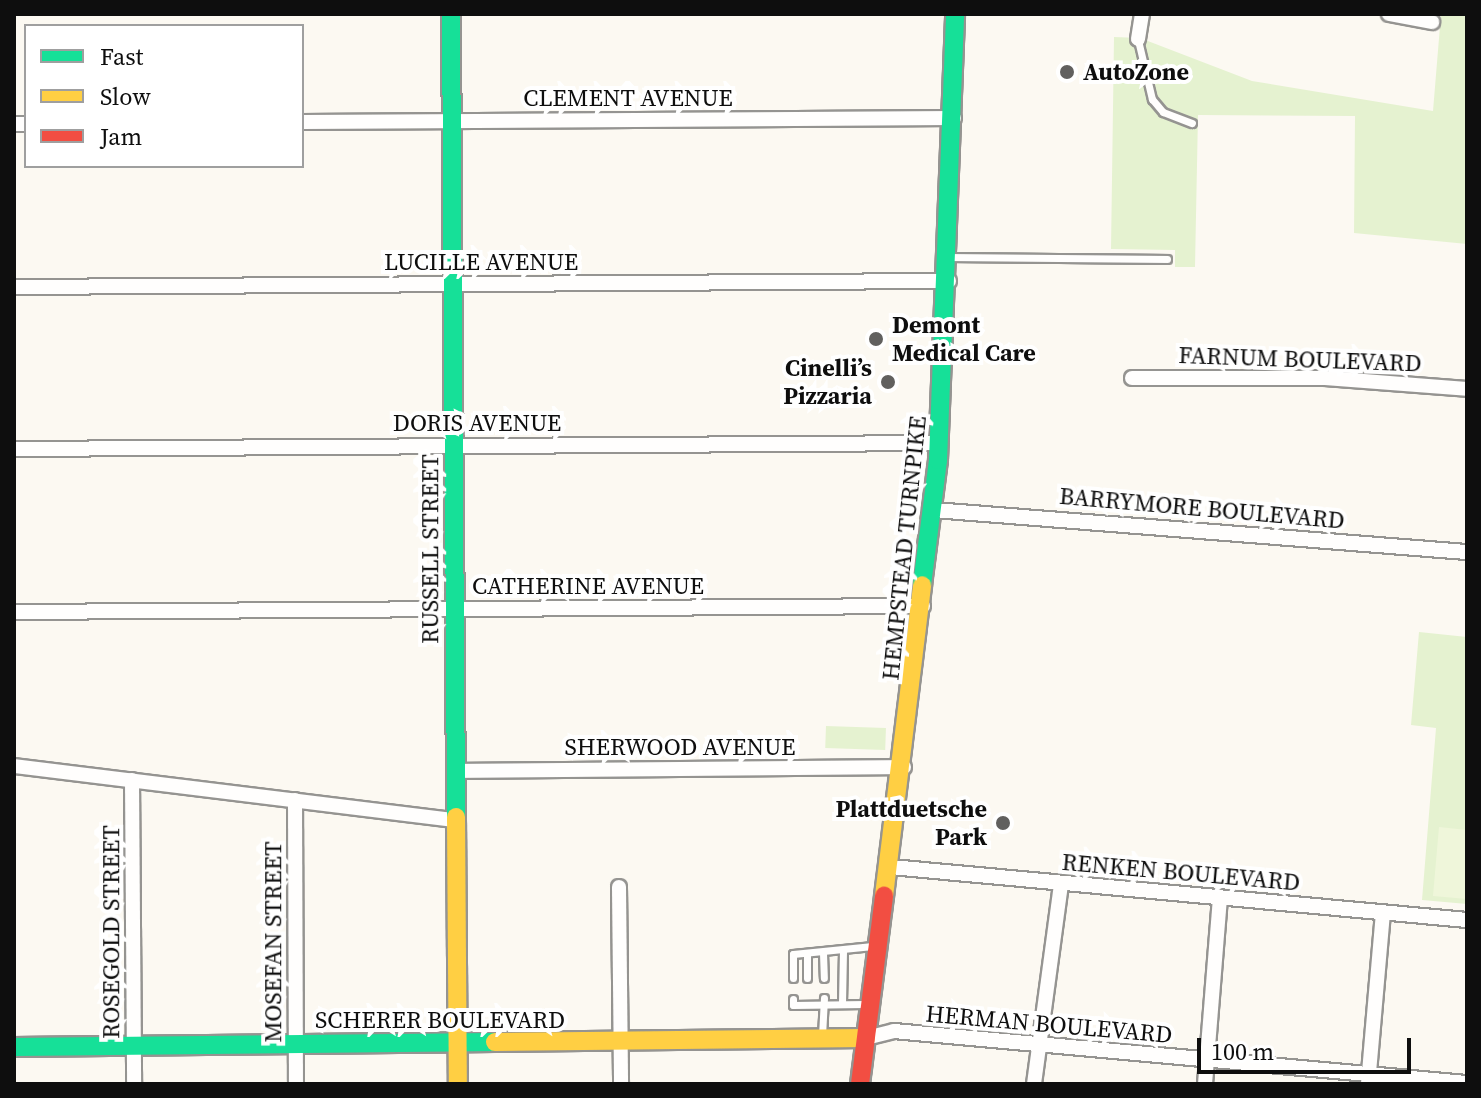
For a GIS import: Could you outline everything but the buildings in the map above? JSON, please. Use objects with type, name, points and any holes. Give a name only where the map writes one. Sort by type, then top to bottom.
[{"type":"street","name":"RUSSELL STREET","points":[[451,14],[458,1084]]},
{"type":"street","name":"HEMPSTEAD TURNPIKE","points":[[860,1084],[904,767],[940,443],[950,257],[955,14]]},
{"type":"street","points":[[1138,39],[1142,14]]},
{"type":"street","points":[[1389,14],[1432,22]]},
{"type":"street","name":"CLEMENT AVENUE","points":[[304,122],[954,118]]},
{"type":"street","name":"LUCILLE AVENUE","points":[[14,287],[949,281]]},
{"type":"street","name":"FARNUM BOULEVARD","points":[[1132,378],[1325,378],[1467,389]]},
{"type":"street","name":"DORIS AVENUE","points":[[14,449],[940,443]]},
{"type":"street","name":"BARRYMORE BOULEVARD","points":[[934,510],[1467,552]]},
{"type":"street","name":"CATHERINE AVENUE","points":[[14,612],[923,606]]},
{"type":"street","points":[[14,766],[456,820]]},
{"type":"street","name":"SHERWOOD AVENUE","points":[[456,771],[904,767]]},
{"type":"street","name":"ROSEGOLD STREET","points":[[132,780],[134,1084]]},
{"type":"street","name":"MOSEFAN STREET","points":[[295,800],[296,1084]]},
{"type":"street","name":"RENKEN BOULEVARD","points":[[891,867],[1467,920]]},
{"type":"street","points":[[1034,1084],[1061,884]]},
{"type":"street","points":[[619,887],[621,1084]]},
{"type":"street","points":[[1205,1084],[1220,898]]},
{"type":"street","points":[[1368,1079],[1383,913]]},
{"type":"street","name":"HERMAN BOULEVARD","points":[[866,1038],[894,1031],[1207,1060],[1368,1079],[1467,1083]]},
{"type":"street","name":"SCHERER BOULEVARD","points":[[14,1047],[821,1042],[866,1038]]},
{"type":"lane","points":[[1138,39],[1152,99],[1163,112],[1192,123]]},
{"type":"lane","points":[[950,257],[1167,259]]},
{"type":"lane","points":[[793,978],[793,954],[880,945]]},
{"type":"lane","points":[[842,1003],[843,951]]},
{"type":"lane","points":[[807,953],[807,978]]},
{"type":"lane","points":[[823,953],[824,978]]},
{"type":"lane","points":[[793,999],[793,1005],[807,1001],[871,1004]]},
{"type":"lane","points":[[821,1042],[824,1001]]},
{"type":"green space","points":[[1441,14],[1467,14],[1467,244],[1354,233],[1355,116],[1198,115],[1195,267],[1175,267],[1175,250],[1111,249],[1114,37],[1140,38],[1252,81],[1433,111]]},
{"type":"green space","points":[[1419,632],[1467,637],[1467,904],[1422,900],[1436,728],[1411,725]]},
{"type":"green space","points":[[826,726],[886,728],[885,750],[825,748]]},
{"type":"green space","points":[[1439,827],[1467,830],[1467,899],[1433,896]]},
{"type":"traffic: fast","points":[[451,14],[456,817]]},
{"type":"traffic: fast","points":[[922,585],[938,460],[955,14]]},
{"type":"traffic: fast","points":[[14,1047],[495,1042]]},
{"type":"traffic: slow","points":[[884,896],[922,585]]},
{"type":"traffic: slow","points":[[456,817],[458,1084]]},
{"type":"traffic: slow","points":[[495,1042],[866,1038]]},
{"type":"traffic: jam","points":[[860,1084],[884,896]]},
{"type":"place","name":"AutoZone","points":[[1067,72]]},
{"type":"place","name":"Demont Medical Care","points":[[876,339]]},
{"type":"place","name":"Cinelli’s Pizzaria","points":[[888,382]]},
{"type":"place","name":"Plattduetsche Park","points":[[1003,823]]}]
